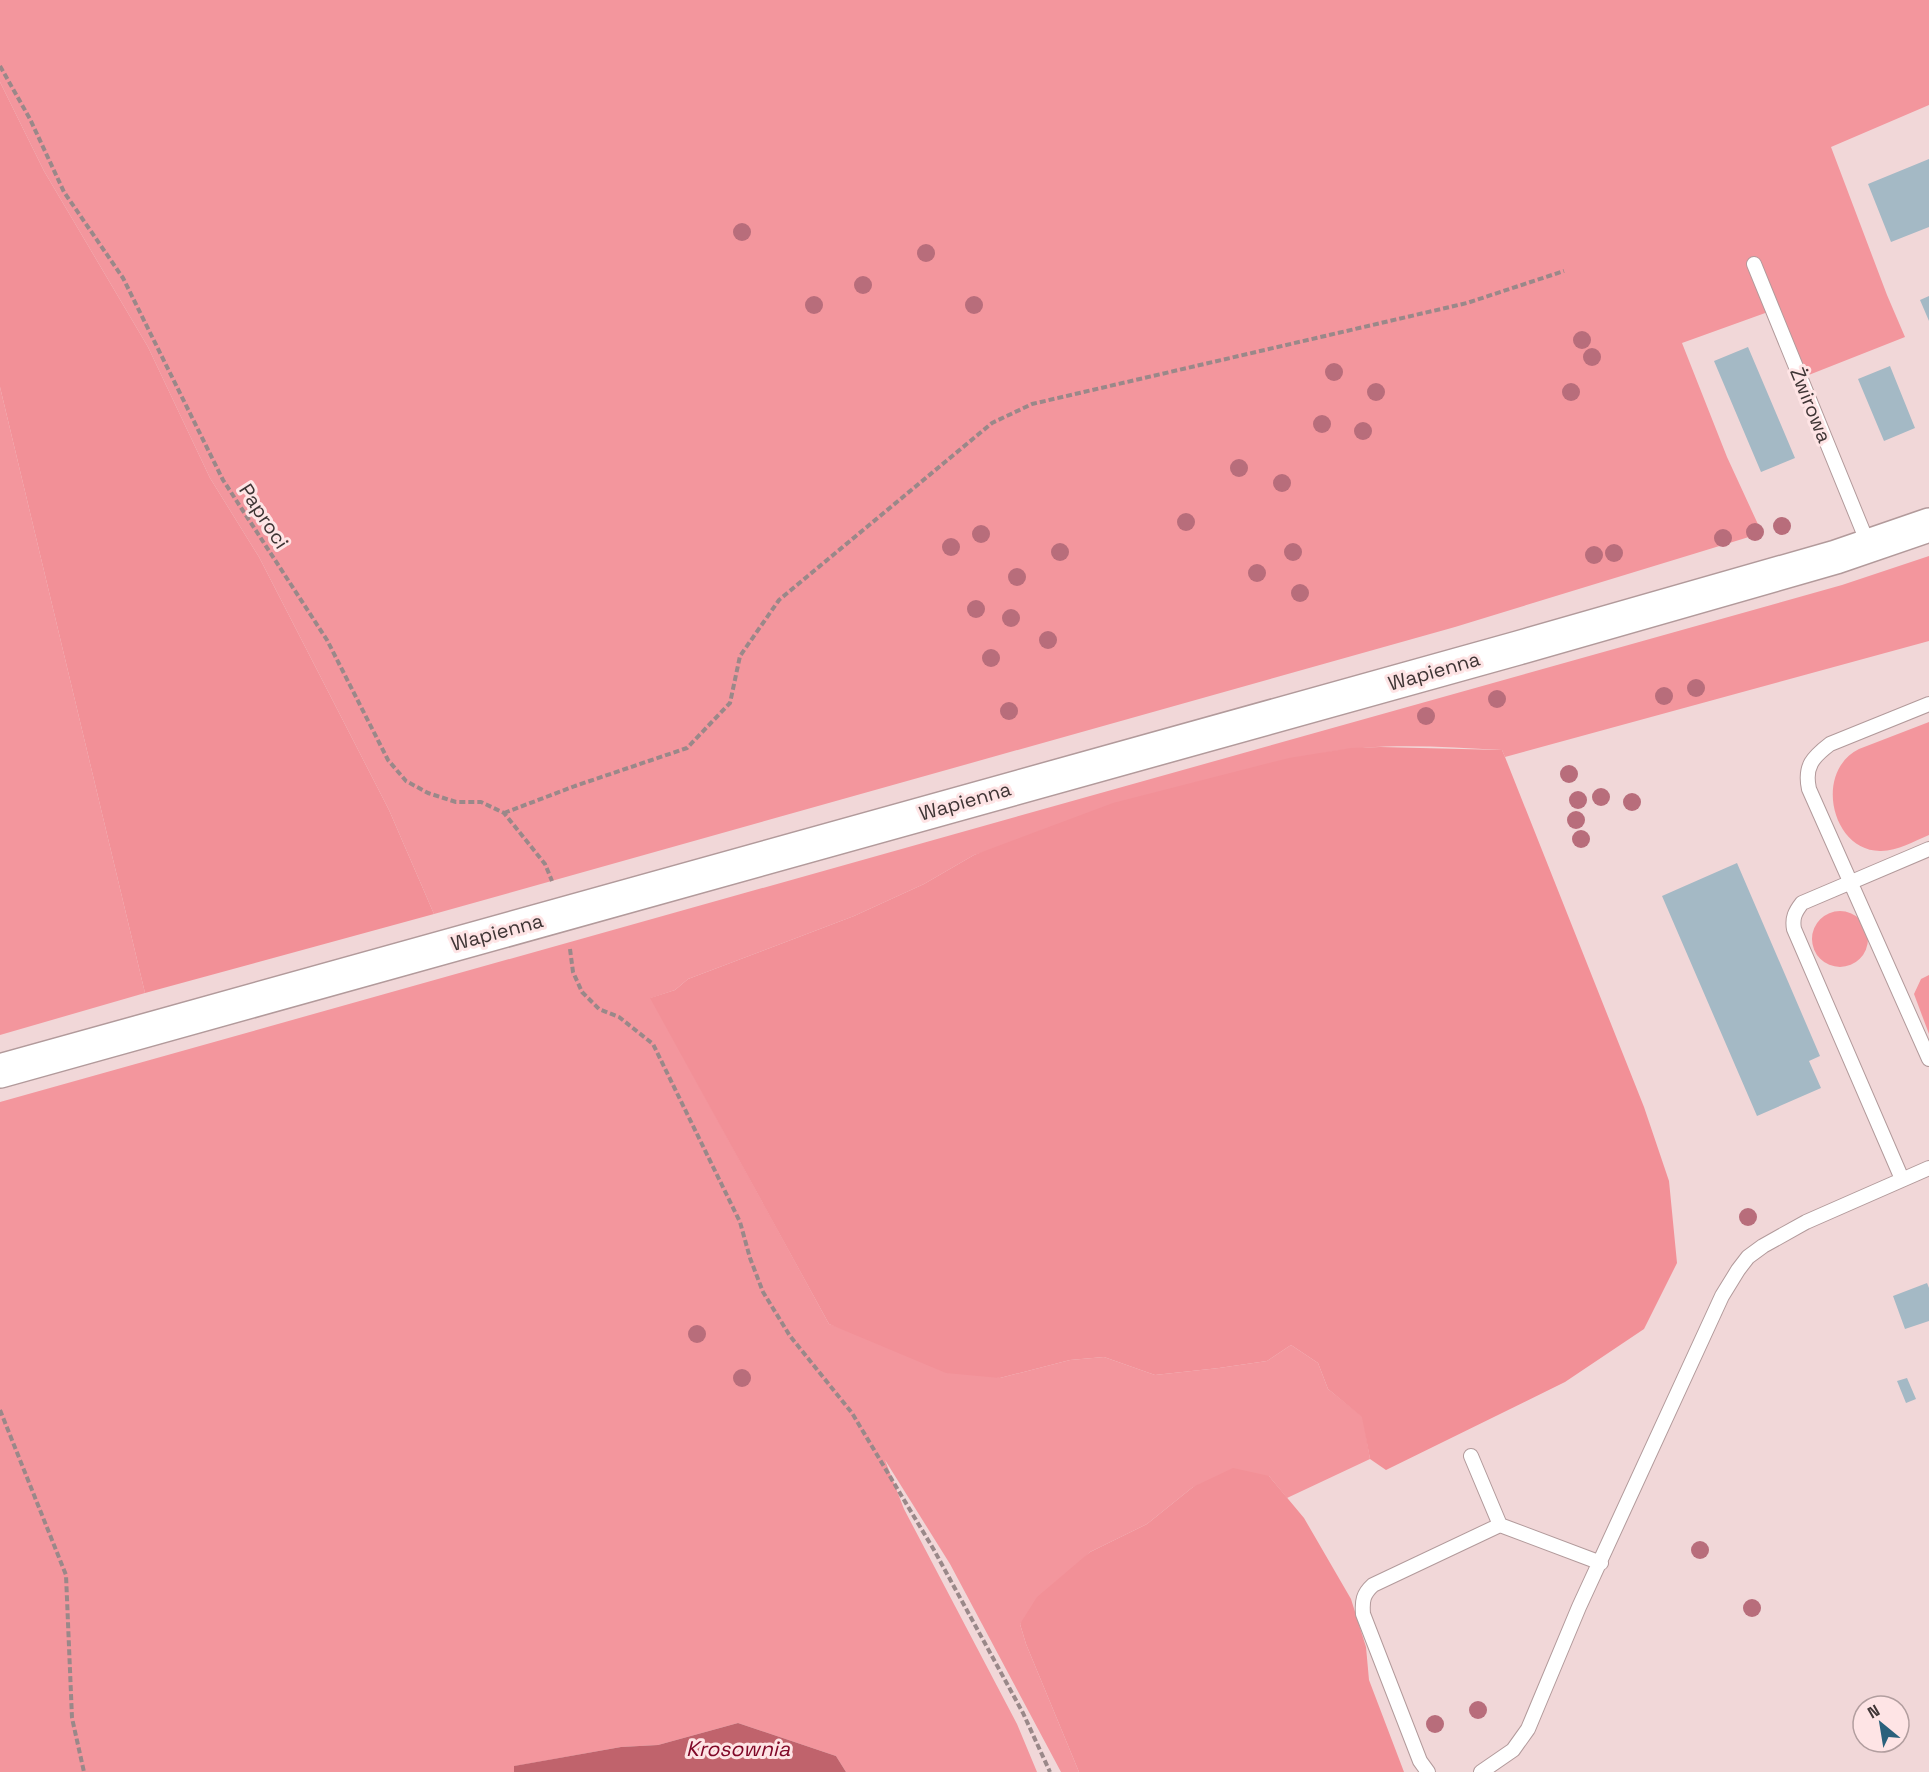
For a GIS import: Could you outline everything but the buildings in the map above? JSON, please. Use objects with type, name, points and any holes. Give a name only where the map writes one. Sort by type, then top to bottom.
[{"type":"street","name":"Wapienna","points":[[0,1071],[1518,648],[1869,546],[1929,525]]},
{"type":"lane","name":"Żwirowa","points":[[1754,264],[1869,546]]},
{"type":"lane","points":[[1929,704],[1830,744],[1816,755],[1809,767],[1807,778],[1809,789],[1929,1059]]},
{"type":"lane","points":[[1902,1179],[1792,920],[1802,903],[1929,849]]},
{"type":"lane","points":[[1481,1772],[1513,1750],[1528,1729],[1579,1607],[1722,1296],[1738,1270],[1748,1257],[1786,1232],[1929,1168]]},
{"type":"lane","points":[[1471,1456],[1500,1525]]},
{"type":"lane","points":[[1428,1772],[1420,1761],[1362,1614],[1364,1593],[1373,1585],[1500,1525],[1601,1563]]},
{"type":"path","name":"Paproci","points":[[0,66],[30,119],[64,192],[123,278],[223,480],[327,640],[388,760],[406,781],[428,793],[456,802],[482,802],[504,813]]},
{"type":"path","points":[[1050,1772],[1023,1713],[934,1550],[852,1413],[790,1336],[763,1292],[750,1258],[741,1222],[653,1044],[619,1017],[599,1009],[582,992],[573,972],[565,913],[544,864],[504,813],[687,748],[730,703],[740,656],[779,600],[993,423],[1032,404],[1467,303],[1564,271]]},
{"type":"path","points":[[0,1410],[66,1575],[72,1718],[84,1772]]},
{"type":"shaded area","points":[[0,0],[1929,0],[1929,105],[1831,147],[1905,337],[1796,380],[1768,312],[1682,343],[1727,457],[1762,533],[1455,627],[434,914],[389,810],[259,557],[210,478],[148,347],[44,171],[0,82]]},
{"type":"shaded area","points":[[0,82],[44,171],[148,347],[210,478],[259,557],[389,810],[434,914],[145,993],[0,387]]},
{"type":"shaded area","points":[[0,387],[145,993],[0,1035]]},
{"type":"shaded area","points":[[1929,556],[1929,641],[1505,757],[1502,750],[1390,746],[1324,753],[974,855],[924,884],[854,916],[688,979],[675,990],[651,998],[829,1324],[1000,1378],[1070,1360],[1104,1357],[1155,1375],[1219,1368],[1267,1361],[1291,1345],[1318,1363],[1328,1389],[1363,1417],[1370,1459],[1287,1498],[1269,1476],[1193,1487],[1147,1524],[1090,1552],[1020,1624],[1026,1644],[1079,1772],[1061,1772],[950,1564],[885,1460],[904,1509],[1017,1724],[1037,1772],[846,1772],[836,1756],[738,1723],[658,1745],[621,1747],[515,1766],[514,1772],[0,1772],[0,1102],[1842,585]]},
{"type":"shaded area","points":[[1929,722],[1929,835],[1894,849],[1881,851],[1864,848],[1850,839],[1840,825],[1834,809],[1833,792],[1836,775],[1845,760],[1859,749]]},
{"type":"shaded area","points":[[1351,748],[1502,750],[1644,1107],[1669,1181],[1677,1263],[1644,1329],[1565,1382],[1386,1470],[1370,1459],[1362,1417],[1328,1389],[1318,1363],[1291,1345],[1267,1361],[1219,1368],[1155,1375],[1104,1357],[1070,1360],[1000,1378],[946,1373],[829,1324],[650,998],[675,990],[688,979],[854,916],[924,884],[974,855],[1113,803],[1289,758]]},
{"type":"shaded area","points":[[1834,911],[1846,911],[1860,919],[1868,933],[1866,950],[1860,959],[1846,967],[1834,967],[1817,955],[1812,945],[1812,933],[1824,916]]},
{"type":"shaded area","points":[[1929,975],[1929,1034],[1914,994],[1921,979]]},
{"type":"shaded area","points":[[1233,1468],[1269,1476],[1304,1518],[1351,1599],[1366,1647],[1369,1680],[1404,1772],[1079,1772],[1026,1644],[1020,1624],[1037,1597],[1090,1552],[1147,1524],[1193,1487]]},
{"type":"water","name":"Krosownia","points":[[738,1723],[836,1756],[846,1772],[514,1772],[514,1766],[621,1747],[658,1745]]}]
